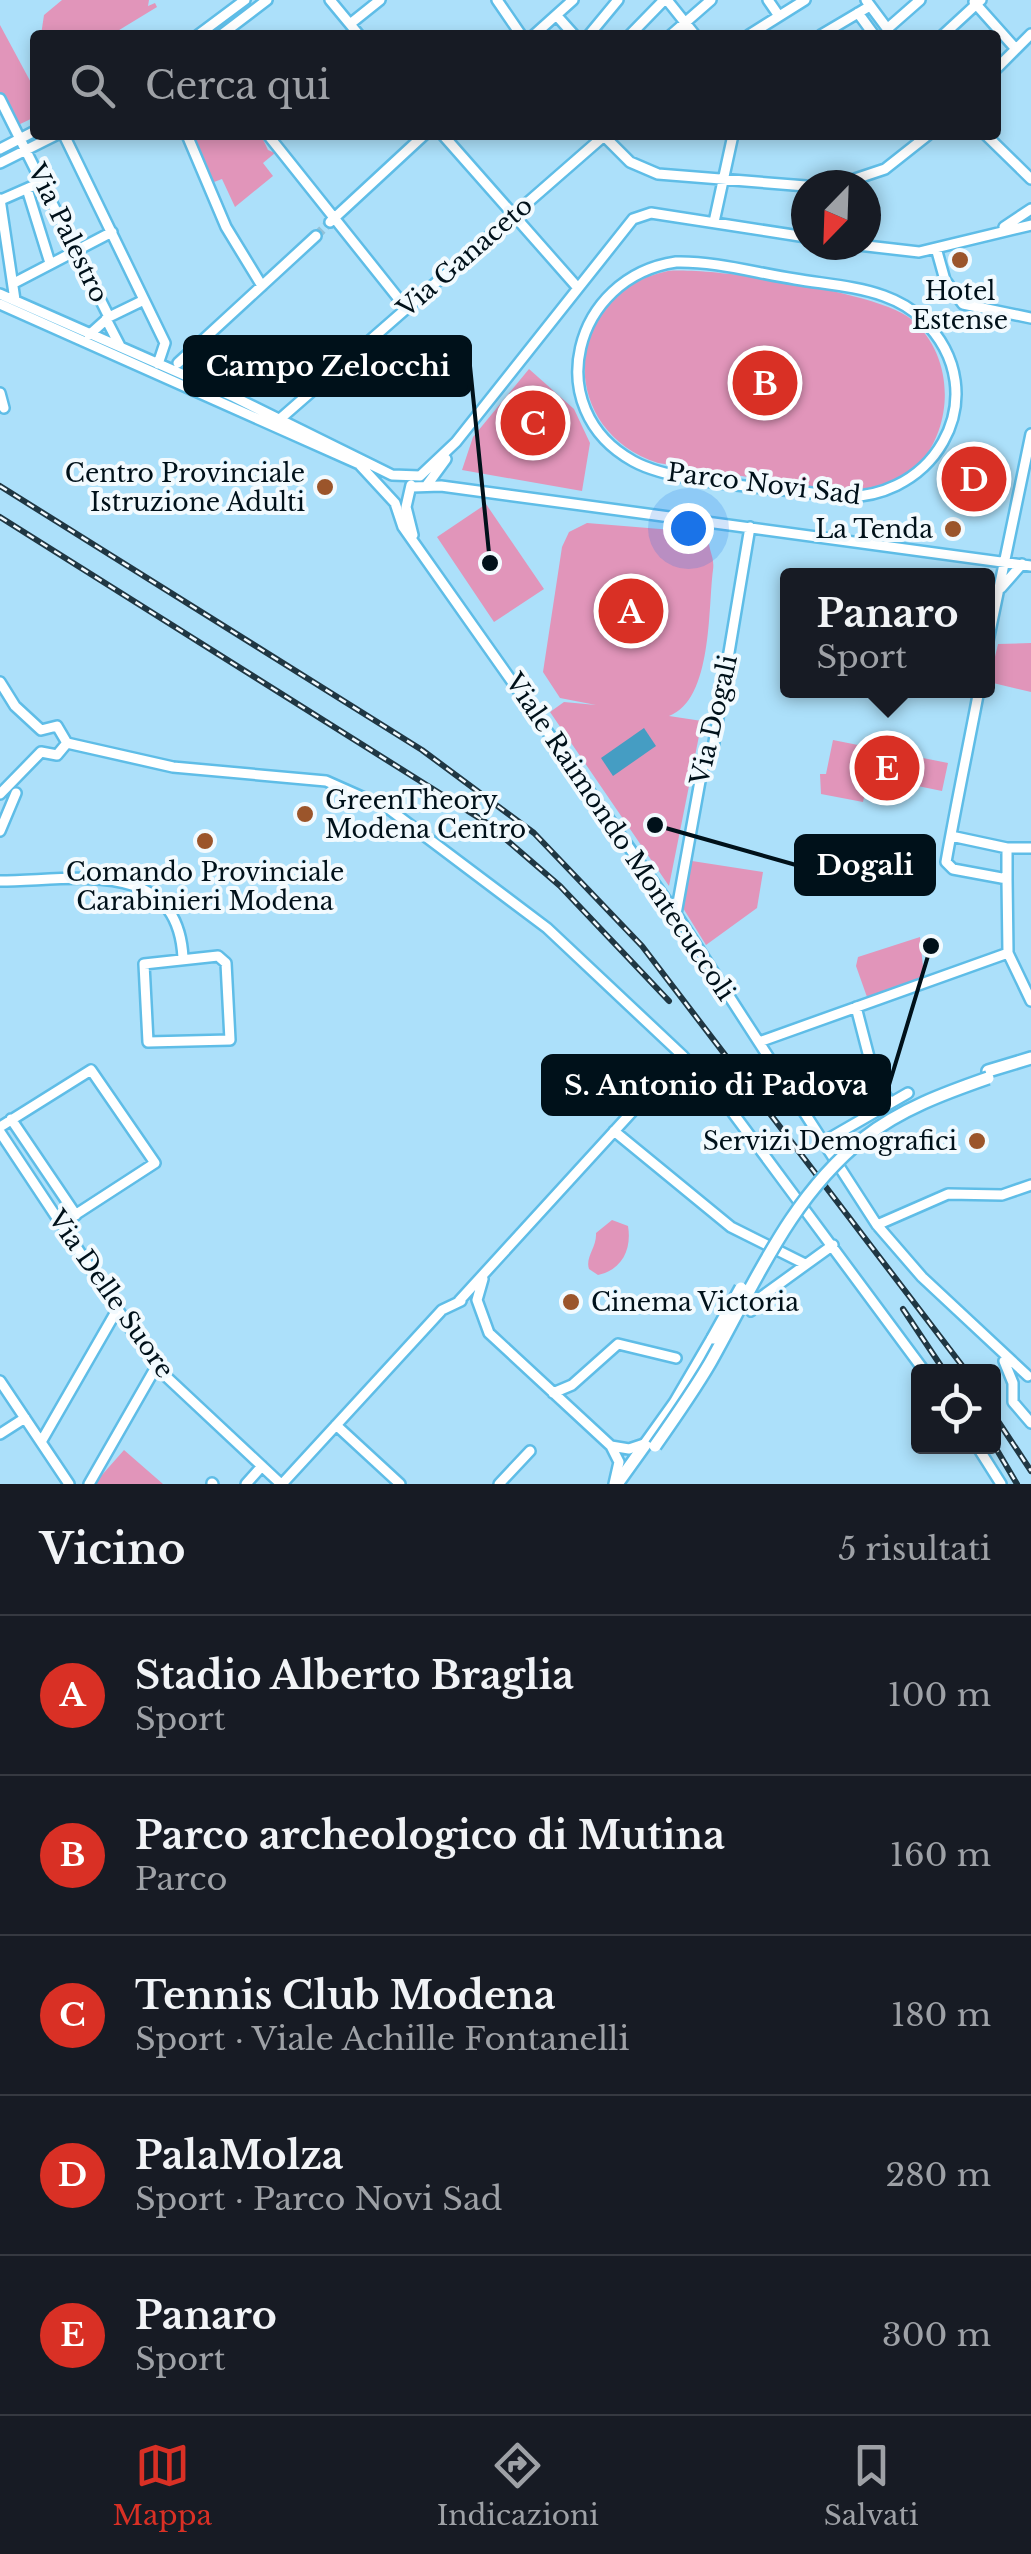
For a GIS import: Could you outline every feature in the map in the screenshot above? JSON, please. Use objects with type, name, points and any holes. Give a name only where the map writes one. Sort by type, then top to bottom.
[{"type":"main road","points":[[988,1074],[1031,1058]]},
{"type":"main road","points":[[626,1484],[775,1227],[820,1172],[859,1133],[948,1084],[1031,1066]]},
{"type":"main road","points":[[615,1484],[652,1444]]},
{"type":"street","points":[[205,30],[245,0]]},
{"type":"street","points":[[228,30],[267,0]]},
{"type":"street","points":[[330,0],[355,30]]},
{"type":"street","points":[[350,24],[380,0]]},
{"type":"street","points":[[497,0],[518,30]]},
{"type":"street","points":[[540,30],[573,0]]},
{"type":"street","points":[[593,30],[618,0]]},
{"type":"street","points":[[635,30],[666,0],[692,30]]},
{"type":"street","points":[[677,30],[712,0]]},
{"type":"street","points":[[768,0],[779,16]]},
{"type":"street","points":[[758,30],[805,0]]},
{"type":"street","points":[[892,30],[920,0]]},
{"type":"street","points":[[948,30],[977,2],[1000,30]]},
{"type":"street","points":[[829,30],[868,3],[888,30]]},
{"type":"street","points":[[858,13],[870,30]]},
{"type":"street","points":[[556,16],[569,30]]},
{"type":"street","points":[[1001,31],[1016,49]]},
{"type":"street","points":[[1001,65],[1031,34]]},
{"type":"street","name":"Via Palestro","points":[[0,100],[120,346]]},
{"type":"street","points":[[0,149],[30,133]]},
{"type":"street","points":[[0,163],[46,140]]},
{"type":"street","points":[[66,140],[166,346],[158,364]]},
{"type":"street","points":[[188,140],[218,210],[262,286]]},
{"type":"street","points":[[272,140],[406,308]]},
{"type":"street","points":[[333,220],[419,140]]},
{"type":"street","points":[[447,140],[578,288]]},
{"type":"street","name":"Via Ganaceto","points":[[280,418],[598,140]]},
{"type":"street","points":[[609,140],[630,162],[652,173],[791,185]]},
{"type":"street","points":[[714,222],[732,140]]},
{"type":"street","points":[[881,170],[921,140]]},
{"type":"street","points":[[991,140],[1030,178]]},
{"type":"street","points":[[15,300],[0,200],[42,182]]},
{"type":"street","points":[[27,190],[50,264]]},
{"type":"street","points":[[997,231],[1031,209]]},
{"type":"street","points":[[427,485],[456,442],[633,219],[651,213],[791,234]]},
{"type":"street","points":[[881,248],[936,248],[1031,225]]},
{"type":"street","points":[[16,282],[112,232]]},
{"type":"street","points":[[178,363],[316,236]]},
{"type":"street","points":[[936,248],[945,280],[959,301],[1031,318]]},
{"type":"street","name":"Parco Novi Sad","points":[[676,262],[708,265],[873,292],[921,318],[946,353],[954,394],[946,434],[922,470],[890,492],[852,499],[663,472],[633,461],[609,443],[591,420],[579,382],[580,350],[590,320],[610,292],[639,272],[676,262]]},
{"type":"street","points":[[0,294],[359,464],[378,480],[394,502],[407,499],[412,487]]},
{"type":"street","points":[[87,337],[107,318],[144,300]]},
{"type":"street","points":[[0,304],[120,346],[392,474],[425,474],[456,442]]},
{"type":"street","points":[[0,393],[4,408]]},
{"type":"street","points":[[995,603],[1031,434]]},
{"type":"street","points":[[382,490],[392,474]]},
{"type":"street","points":[[406,476],[412,487]]},
{"type":"street","points":[[412,487],[427,485],[750,526],[1026,565]]},
{"type":"street","name":"Viale Raimondo Montecuccoli","points":[[407,499],[413,535]]},
{"type":"street","name":"Viale Raimondo Montecuccoli","points":[[394,502],[404,527],[676,914],[877,1225],[922,1278],[1030,1376]]},
{"type":"street","name":"Via Dogali","points":[[676,914],[702,770],[714,748],[750,526]]},
{"type":"street","points":[[996,598],[1008,576],[1026,565]]},
{"type":"street","points":[[0,682],[15,706],[41,730]]},
{"type":"street","points":[[976,698],[950,836],[948,868],[1006,879]]},
{"type":"street","points":[[41,730],[57,726],[67,743],[186,769],[326,781],[368,797],[547,928],[683,1056],[733,1113],[918,1364]]},
{"type":"street","points":[[41,730],[36,741],[42,752]]},
{"type":"street","points":[[42,752],[57,755],[67,743]]},
{"type":"street","points":[[0,794],[42,752]]},
{"type":"street","points":[[0,830],[16,793]]},
{"type":"street","points":[[950,836],[1007,848],[1031,848]]},
{"type":"street","points":[[1007,848],[1008,954],[1031,1001]]},
{"type":"street","points":[[0,881],[117,882],[146,888],[172,912],[180,930],[182,958]]},
{"type":"street","points":[[758,1042],[1008,954]]},
{"type":"street","points":[[182,958],[224,960],[230,1040],[154,1045],[147,1040],[142,967],[149,961],[182,958]]},
{"type":"street","points":[[856,1007],[870,1057],[867,1065],[888,1101]]},
{"type":"street","points":[[282,1484],[442,1310],[459,1301],[683,1056]]},
{"type":"street","points":[[0,1130],[11,1119],[91,1070],[150,1154],[155,1162],[61,1224]]},
{"type":"street","points":[[823,1142],[888,1101],[908,1093]]},
{"type":"street","points":[[11,1119],[76,1215]]},
{"type":"street","name":"Via Delle Suore","points":[[0,1130],[156,1367],[282,1484]]},
{"type":"street","points":[[614,1131],[731,1227],[805,1264]]},
{"type":"street","points":[[877,1225],[948,1194],[1002,1195],[1031,1184]]},
{"type":"street","points":[[751,1311],[756,1300],[833,1245]]},
{"type":"street","points":[[488,1268],[477,1300],[489,1334],[611,1446],[620,1462],[615,1484]]},
{"type":"street","points":[[459,1301],[477,1300]]},
{"type":"street","points":[[41,1442],[117,1310]]},
{"type":"street","points":[[553,1393],[572,1386],[618,1344],[676,1358]]},
{"type":"street","points":[[995,1346],[1012,1377],[1018,1410],[1031,1424]]},
{"type":"street","points":[[89,1484],[156,1367]]},
{"type":"street","points":[[1013,1390],[1030,1376]]},
{"type":"street","points":[[0,1381],[69,1484]]},
{"type":"street","points":[[568,1407],[572,1386]]},
{"type":"street","points":[[1018,1410],[1031,1415]]},
{"type":"street","points":[[0,1434],[25,1418]]},
{"type":"street","points":[[336,1425],[400,1484]]},
{"type":"street","points":[[611,1446],[629,1449],[652,1444]]},
{"type":"street","points":[[499,1484],[530,1451]]},
{"type":"street","points":[[982,1454],[1001,1484]]},
{"type":"street","points":[[246,1484],[262,1466]]},
{"type":"shaded area","points":[[62,0],[149,0],[148,6],[155,3],[157,7],[119,30],[42,30],[44,15]]},
{"type":"shaded area","points":[[0,25],[30,81],[30,119],[16,126],[0,95]]},
{"type":"shaded area","points":[[196,140],[263,140],[268,150],[275,153],[263,163],[273,176],[235,207],[222,179],[214,182]]},
{"type":"shaded area","points":[[668,271],[794,283],[866,300],[911,319],[931,342],[942,369],[945,398],[940,426],[928,452],[909,473],[884,488],[853,493],[658,463],[625,446],[601,422],[588,393],[585,362],[591,332],[607,305],[633,284]]},
{"type":"shaded area","points":[[529,369],[574,409],[590,443],[582,491],[462,470],[473,437]]},
{"type":"shaded area","points":[[486,504],[544,589],[494,622],[437,537]]},
{"type":"shaded area","points":[[587,523],[709,533],[713,565],[706,650],[694,692],[683,707],[669,716],[702,721],[669,886],[550,712],[564,702],[596,705],[560,698],[543,672],[562,547],[569,532]]},
{"type":"shaded area","points":[[1031,643],[1031,692],[995,683],[998,644]]},
{"type":"shaded area","points":[[833,740],[948,763],[942,791],[869,776],[863,802],[821,794],[820,774],[826,774]]},
{"type":"shaded area","points":[[692,861],[763,872],[757,908],[706,945],[683,908]]},
{"type":"shaded area","points":[[920,937],[924,977],[867,997],[856,966],[858,957]]},
{"type":"shaded area","points":[[612,1220],[628,1226],[627,1250],[619,1263],[598,1275],[589,1269],[589,1260],[596,1233]]},
{"type":"shaded area","points":[[124,1450],[163,1484],[94,1484]]},
{"type":"water","points":[[644,728],[656,746],[613,776],[601,758]]},
{"type":"tunnel","points":[[316,236],[330,222]]},
{"type":"railway","points":[[0,486],[422,750],[534,833],[642,946],[961,1364]]},
{"type":"railway","points":[[0,517],[487,823],[560,886],[669,1001]]},
{"type":"railway","points":[[903,1309],[940,1364]]},
{"type":"railway","points":[[1001,1426],[1031,1471]]},
{"type":"railway","points":[[999,1454],[1017,1484]]},
{"type":"place","name":"Hotel Estense","points":[[960,260]]},
{"type":"place","name":"Parco archeologico di Mutina","points":[[765,383]]},
{"type":"place","name":"Tennis Club Modena","points":[[533,423]]},
{"type":"place","name":"PalaMolza","points":[[974,479]]},
{"type":"place","name":"Centro Provinciale Istruzione Adulti","points":[[325,487]]},
{"type":"place","name":"La Tenda","points":[[953,529]]},
{"type":"place","name":"Campo Zelocchi","points":[[490,563]]},
{"type":"place","name":"Stadio Alberto Braglia","points":[[631,611]]},
{"type":"place","name":"Panaro","points":[[887,768]]},
{"type":"place","name":"GreenTheory Modena Centro","points":[[305,814]]},
{"type":"place","name":"Dogali","points":[[655,825]]},
{"type":"place","name":"Comando Provinciale Carabinieri Modena","points":[[205,841]]},
{"type":"place","name":"S. Antonio di Padova","points":[[931,946]]},
{"type":"place","name":"Servizi Demografici","points":[[977,1141]]},
{"type":"place","name":"Cinema Victoria","points":[[571,1302]]}]
